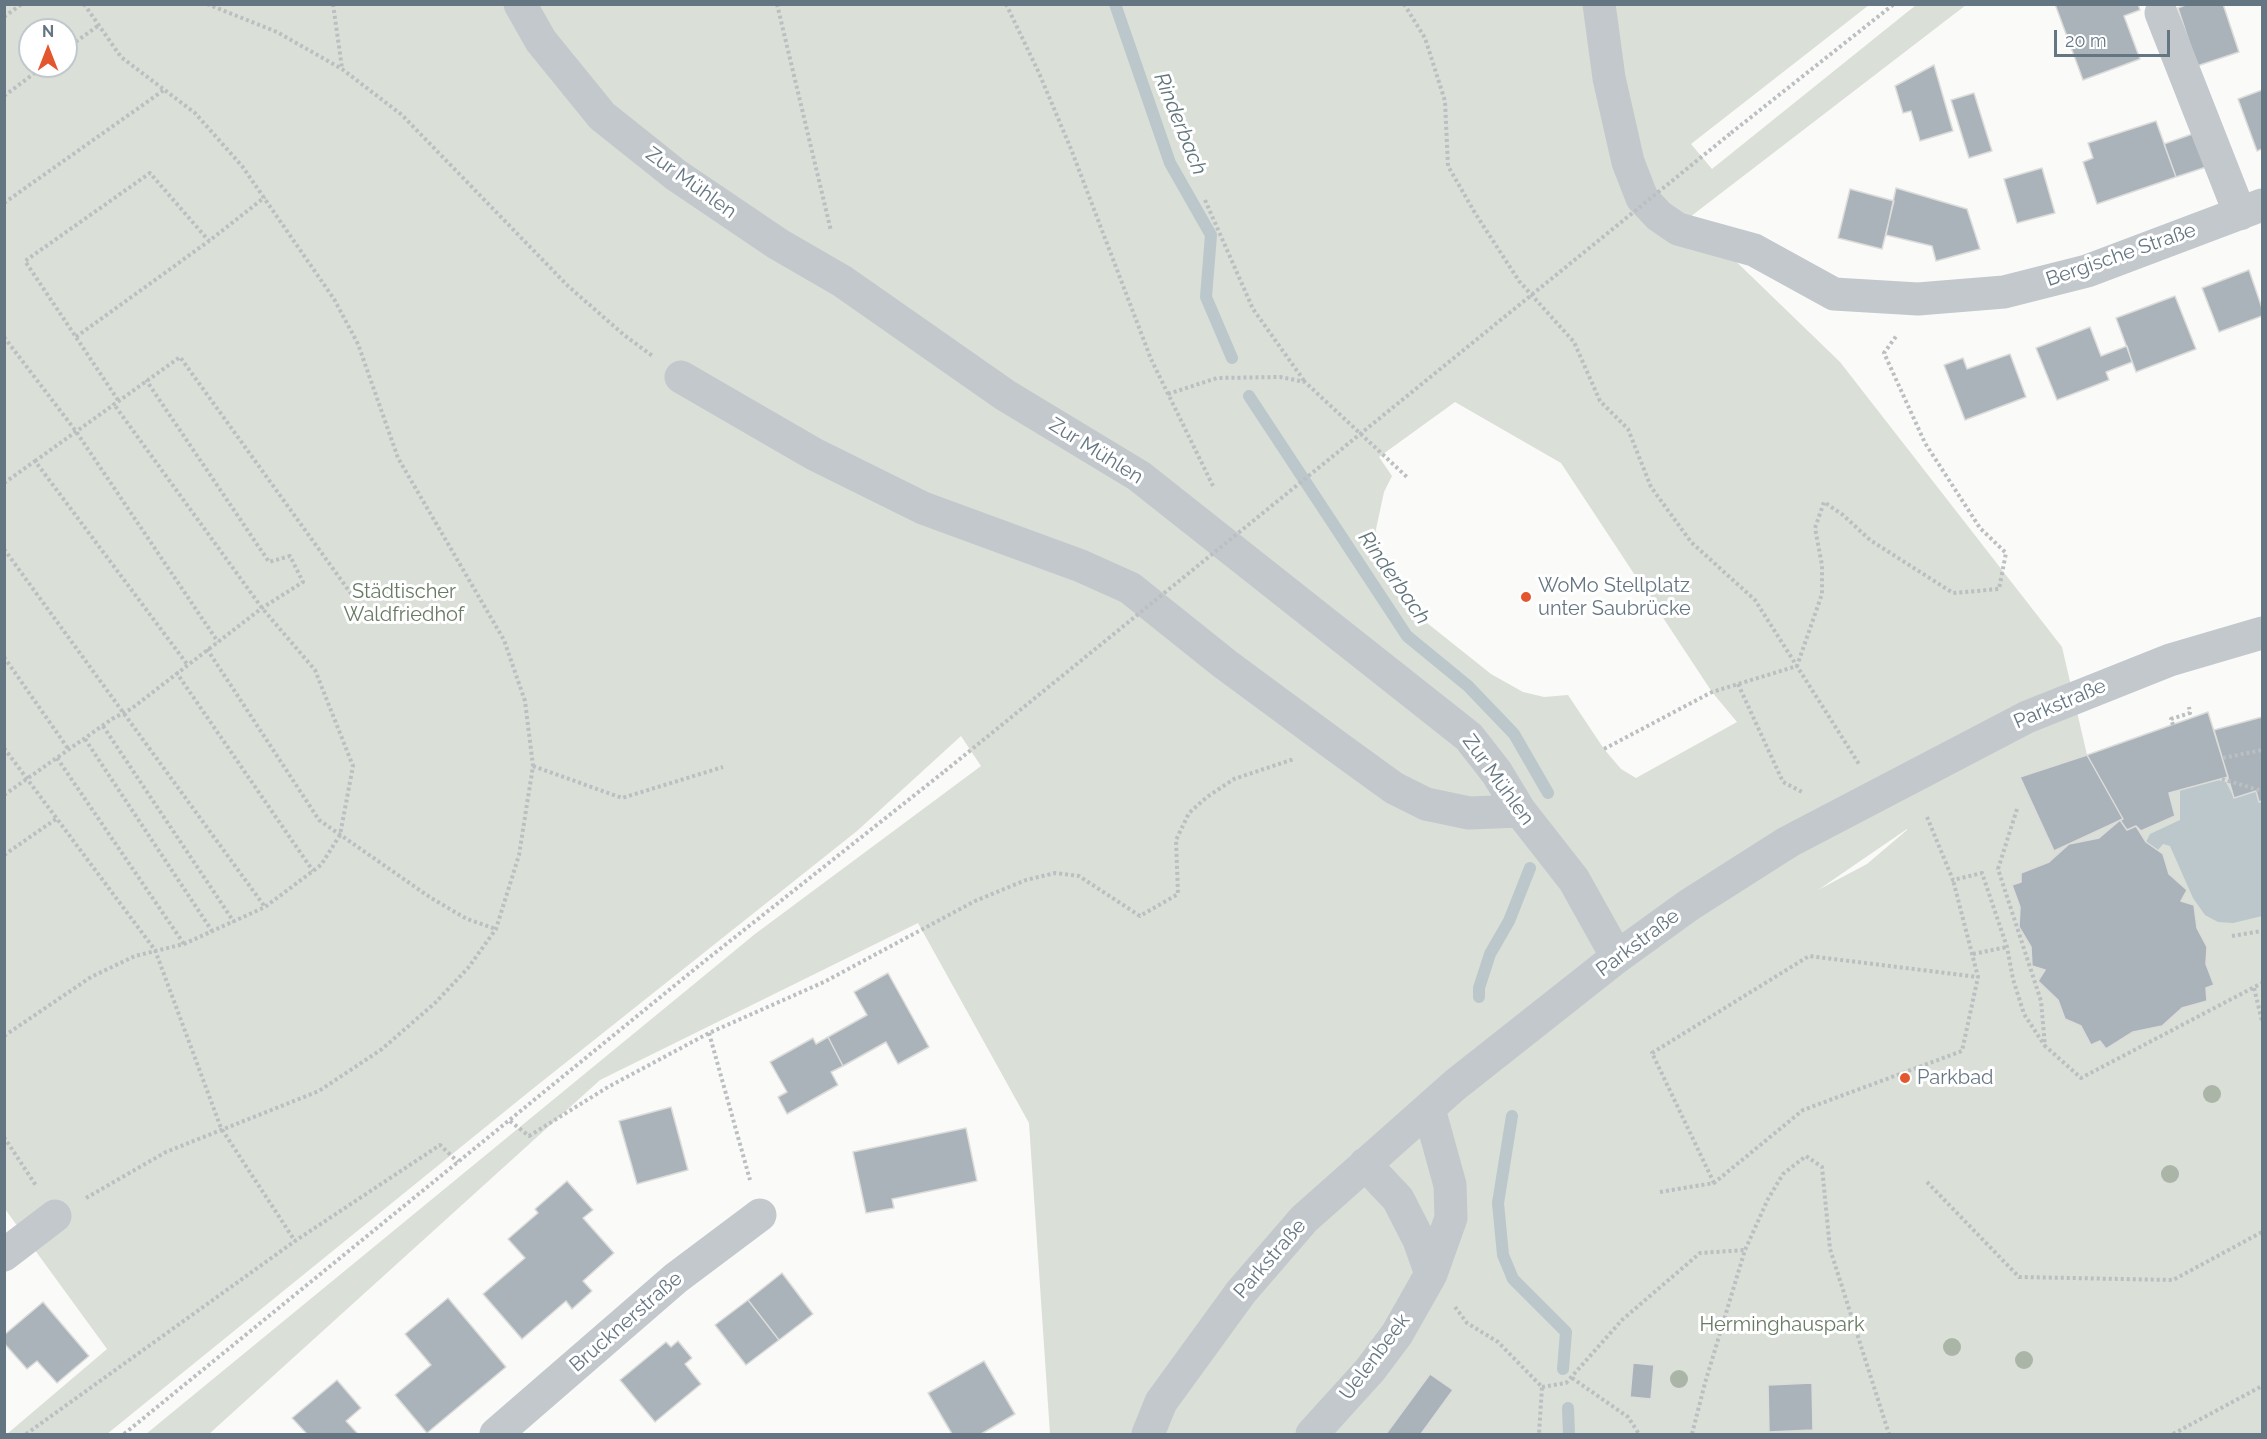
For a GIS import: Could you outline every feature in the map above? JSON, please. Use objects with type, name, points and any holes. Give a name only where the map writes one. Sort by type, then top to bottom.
[{"type":"street","name":"Zur Mühlen","points":[[520,4],[541,41],[602,116],[676,175],[778,244],[842,281],[1005,394],[1138,476],[1208,528],[1469,737],[1497,773],[1520,811],[1574,880],[1617,957]]},
{"type":"street","name":"Bergische Straße","points":[[1599,4],[1609,78],[1628,162],[1642,198],[1659,216],[1678,229],[1754,250],[1834,294],[1918,299],[2004,292],[2087,271],[2251,210]]},
{"type":"street","points":[[2161,13],[2251,210]]},
{"type":"street","points":[[681,376],[814,454],[923,508],[1081,566],[1130,588],[1225,664],[1394,788],[1426,804],[1469,813],[1520,811]]},
{"type":"street","name":"Parkstraße","points":[[1148,1434],[1161,1402],[1240,1292],[1304,1219],[1429,1109],[1617,957],[1689,905],[1788,842],[2027,717],[2170,660],[2262,633]]},
{"type":"street","name":"Uelenbeek","points":[[1312,1434],[1370,1370],[1397,1334],[1431,1274],[1451,1218],[1450,1185],[1429,1109]]},
{"type":"street","points":[[1365,1164],[1398,1199],[1419,1240],[1431,1274]]},
{"type":"street","name":"Brucknerstraße","points":[[496,1434],[676,1278],[760,1215]]},
{"type":"street","points":[[4,1255],[55,1216]]},
{"type":"path","points":[[4,17],[22,4]]},
{"type":"path","points":[[4,1137],[55,1216],[166,1152],[221,1128],[319,1091],[382,1049],[435,1003],[468,968],[496,929],[519,855],[533,766],[525,701],[504,640],[398,458],[358,344],[334,299],[266,197],[242,166],[195,113],[121,57],[84,4]]},
{"type":"path","points":[[207,4],[277,32],[342,69],[402,115],[568,286],[624,335],[681,376]]},
{"type":"path","points":[[333,4],[342,69]]},
{"type":"path","points":[[777,4],[842,281]]},
{"type":"path","points":[[1006,4],[1048,95],[1151,359],[1212,478],[1218,501],[1208,528]]},
{"type":"path","points":[[1404,4],[1425,38],[1445,101],[1448,166],[1459,185],[1519,281],[1574,342],[1600,401],[1628,429],[1651,487],[1691,542],[1755,600],[1863,770]]},
{"type":"path","points":[[124,1434],[710,956],[945,771],[1731,133],[1894,4]]},
{"type":"path","points":[[78,40],[99,25]]},
{"type":"path","points":[[4,96],[28,78]]},
{"type":"path","points":[[4,203],[164,90]]},
{"type":"path","points":[[118,400],[25,261],[150,173],[209,242]]},
{"type":"path","points":[[76,337],[209,242],[266,197]]},
{"type":"path","points":[[1205,200],[1253,309],[1305,382],[1408,478]]},
{"type":"path","points":[[1797,666],[1821,594],[1821,565],[1815,528],[1824,502],[1843,515],[1870,540],[1953,593],[1999,590],[2006,553],[1980,528],[1925,443],[1884,353],[1902,330]]},
{"type":"path","points":[[4,337],[75,430],[218,642]]},
{"type":"path","points":[[4,483],[180,357],[352,595]]},
{"type":"path","points":[[1168,394],[1217,378],[1280,376],[1305,382]]},
{"type":"path","points":[[4,795],[122,714],[262,608],[303,582],[290,556],[269,562],[146,380]]},
{"type":"path","points":[[5,1033],[91,977],[135,956],[184,944],[265,907],[321,865],[340,835],[353,766],[315,670],[262,608],[113,403]]},
{"type":"path","points":[[35,461],[187,664]]},
{"type":"path","points":[[4,549],[122,714],[265,907]]},
{"type":"path","points":[[207,649],[320,820],[431,898],[467,919],[496,929]]},
{"type":"path","points":[[4,657],[69,750]]},
{"type":"path","points":[[1604,749],[1712,692],[1797,666]]},
{"type":"path","points":[[176,672],[313,871]]},
{"type":"path","points":[[1738,684],[1783,783],[1811,797]]},
{"type":"path","points":[[2173,725],[2171,719],[2190,713],[2189,707]]},
{"type":"path","points":[[104,726],[234,922]]},
{"type":"path","points":[[85,739],[212,931]]},
{"type":"path","points":[[510,1121],[529,1136],[608,1087],[709,1033],[824,982],[975,901],[1026,880],[1055,873],[1079,876],[1140,916],[1178,894],[1176,840],[1189,813],[1234,779],[1336,746]]},
{"type":"path","points":[[4,748],[155,950],[221,1128],[295,1241]]},
{"type":"path","points":[[2223,758],[2262,750]]},
{"type":"path","points":[[57,758],[184,944]]},
{"type":"path","points":[[533,766],[622,798],[723,767]]},
{"type":"path","points":[[2222,779],[2262,791]]},
{"type":"path","points":[[2017,809],[1998,869],[2042,1000],[2045,1046]]},
{"type":"path","points":[[1660,1192],[1714,1183],[1803,1110],[1962,1051],[1978,977],[1953,880],[1928,817]]},
{"type":"path","points":[[4,855],[56,819]]},
{"type":"path","points":[[1953,880],[1982,873],[2007,946],[2013,979],[2024,1014],[2045,1046],[2081,1078],[2262,983]]},
{"type":"path","points":[[2232,936],[2262,931]]},
{"type":"path","points":[[1973,954],[2007,946]]},
{"type":"path","points":[[1714,1183],[1652,1053],[1809,956],[1978,977]]},
{"type":"path","points":[[2254,988],[2262,1021]]},
{"type":"path","points":[[709,1033],[760,1215]]},
{"type":"path","points":[[26,1434],[295,1241],[440,1145],[458,1162]]},
{"type":"path","points":[[1692,1434],[1744,1250],[1767,1199],[1783,1174],[1806,1156],[1822,1167],[1830,1249],[1889,1434]]},
{"type":"path","points":[[1927,1182],[2019,1277],[2173,1280],[2262,1232]]},
{"type":"path","points":[[1542,1387],[1566,1383],[1622,1320],[1700,1253],[1744,1250]]},
{"type":"path","points":[[1454,1306],[1467,1323],[1498,1342],[1542,1387],[1539,1434]]},
{"type":"path","points":[[1572,1377],[1628,1417],[1639,1434]]},
{"type":"path","points":[[2173,1434],[2262,1386]]},
{"type":"green space","points":[[5,5],[1869,5],[1691,144],[1712,169],[1916,5],[1966,5],[1690,217],[1840,362],[2062,647],[2087,755],[2208,712],[2214,730],[2262,717],[2262,1434],[1050,1434],[1029,1123],[918,923],[600,1080],[209,1434],[146,1434],[755,934],[981,766],[961,736],[857,831],[530,1091],[107,1434],[7,1434],[107,1349],[5,1209]],"holes":[[[1455,402],[1561,463],[1712,692],[1737,722],[1636,778],[1621,769],[1604,749],[1568,695],[1544,697],[1523,692],[1491,674],[1412,611],[1395,583],[1379,565],[1376,529],[1384,492],[1392,476],[1379,457]],[[1907,829],[1867,864],[1818,890]]]},
{"type":"shaded area","points":[[2218,780],[2226,782],[2234,798],[2256,791],[2259,802],[2262,801],[2262,916],[2233,923],[2218,922],[2205,915],[2193,898],[2170,846],[2163,844],[2158,850],[2146,842],[2150,834],[2180,820],[2180,790]]},
{"type":"building","points":[[2055,4],[2138,4],[2140,10],[2124,16],[2140,59],[2083,80]]},
{"type":"building","points":[[2188,4],[2223,4],[2239,52],[2197,66],[2178,8]]},
{"type":"building","points":[[1934,65],[1953,131],[1920,141],[1911,111],[1903,113],[1895,86]]},
{"type":"building","points":[[2262,90],[2262,149],[2257,151],[2238,99]]},
{"type":"building","points":[[1974,93],[1992,151],[1969,158],[1951,100]]},
{"type":"building","points":[[2156,121],[2176,177],[2097,204],[2083,162],[2093,158],[2088,143]]},
{"type":"building","points":[[2198,132],[2209,166],[2176,177],[2164,144]]},
{"type":"building","points":[[2042,168],[2055,213],[2017,223],[2004,179]]},
{"type":"building","points":[[1896,188],[1967,209],[1980,249],[1936,261],[1932,246],[1886,235]]},
{"type":"building","points":[[1850,189],[1894,201],[1882,249],[1838,238]]},
{"type":"building","points":[[2249,270],[2262,308],[2262,316],[2219,332],[2202,288]]},
{"type":"building","points":[[2175,296],[2196,349],[2136,372],[2116,318]]},
{"type":"building","points":[[2090,327],[2101,356],[2127,346],[2132,362],[2106,372],[2109,380],[2057,400],[2036,348]]},
{"type":"building","points":[[2010,354],[2026,397],[1965,420],[1944,365],[1963,358],[1967,369]]},
{"type":"building","points":[[2208,712],[2228,777],[2169,793],[2175,816],[2141,831],[2136,826],[2127,830],[2087,755]]},
{"type":"building","points":[[2262,717],[2262,801],[2259,802],[2256,791],[2234,798],[2214,730]]},
{"type":"building","points":[[2087,755],[2123,819],[2054,851],[2020,777]]},
{"type":"building","points":[[2120,820],[2127,830],[2136,826],[2146,842],[2163,854],[2169,874],[2187,890],[2181,901],[2194,905],[2197,928],[2207,947],[2206,964],[2214,985],[2206,988],[2207,1001],[2182,1008],[2162,1026],[2133,1032],[2106,1049],[2100,1041],[2091,1045],[2081,1026],[2065,1019],[2058,1000],[2038,981],[2045,970],[2032,966],[2031,947],[2019,927],[2020,907],[2012,885],[2021,882],[2021,873],[2049,862],[2069,844],[2099,838]]},
{"type":"building","points":[[888,973],[929,1047],[898,1064],[886,1042],[843,1066],[828,1037],[867,1015],[854,992]]},
{"type":"building","points":[[828,1037],[843,1066],[831,1072],[838,1085],[787,1114],[778,1097],[787,1092],[770,1062],[813,1038],[816,1044]]},
{"type":"building","points":[[671,1107],[688,1170],[637,1184],[619,1121]]},
{"type":"building","points":[[966,1128],[977,1181],[892,1199],[894,1208],[866,1213],[853,1152]]},
{"type":"building","points":[[567,1181],[593,1210],[583,1218],[614,1253],[583,1281],[592,1291],[572,1309],[566,1301],[522,1339],[483,1294],[525,1258],[508,1239],[538,1213],[535,1209]]},
{"type":"building","points":[[782,1273],[813,1314],[779,1340],[748,1300]]},
{"type":"building","points":[[448,1298],[506,1367],[427,1433],[395,1395],[431,1365],[405,1334]]},
{"type":"building","points":[[748,1300],[779,1340],[746,1365],[715,1325]]},
{"type":"building","points":[[43,1302],[89,1356],[57,1383],[37,1361],[27,1369],[4,1343],[4,1335]]},
{"type":"building","points":[[678,1341],[692,1358],[685,1364],[701,1384],[655,1422],[620,1380],[666,1342],[671,1347]]},
{"type":"building","points":[[984,1361],[1015,1414],[981,1434],[952,1434],[928,1393]]},
{"type":"building","points":[[1633,1363],[1654,1365],[1651,1399],[1630,1397]]},
{"type":"building","points":[[1430,1374],[1453,1390],[1421,1434],[1386,1434]]},
{"type":"building","points":[[337,1380],[361,1408],[346,1421],[358,1434],[307,1434],[292,1418]]},
{"type":"building","points":[[1812,1383],[1813,1430],[1769,1432],[1768,1385]]},
{"type":"waterway","name":"Rinderbach","points":[[1115,4],[1170,163],[1211,235],[1206,297],[1232,358]]},
{"type":"waterway","name":"Rinderbach","points":[[1249,396],[1407,636],[1468,686],[1514,734],[1548,793]]},
{"type":"waterway","name":"Rinderbach","points":[[1479,997],[1479,988],[1490,954],[1509,921],[1530,868]]},
{"type":"waterway","name":"Rinderbach","points":[[1512,1116],[1498,1203],[1503,1255],[1513,1279],[1566,1332],[1563,1369]]},
{"type":"waterway","name":"Rinderbach","points":[[1568,1408],[1569,1434]]},
{"type":"place","name":"WoMo Stellplatz unter Saubrücke","points":[[1526,597]]},
{"type":"place","name":"Parkbad","points":[[1905,1078]]},
{"type":"park label","name":"Städtischer Waldfriedhof","points":[[404,604]]},
{"type":"park label","name":"Herminghauspark","points":[[1782,1325]]}]
